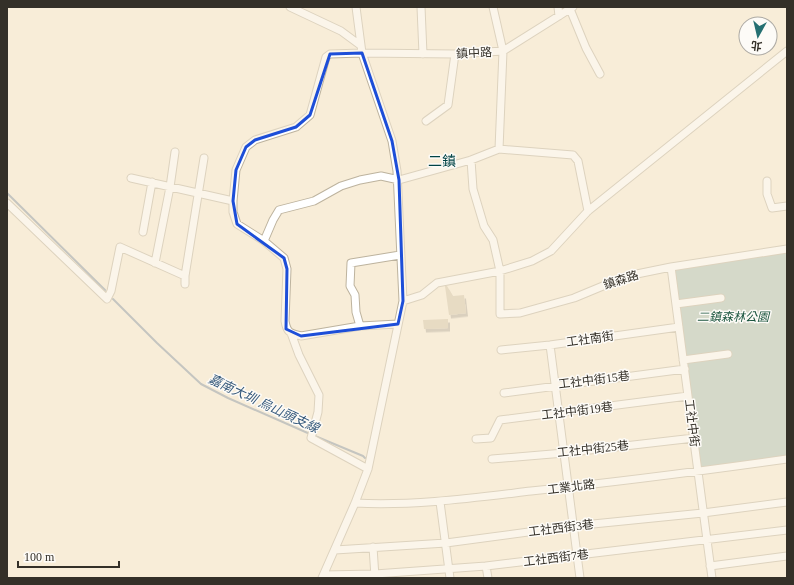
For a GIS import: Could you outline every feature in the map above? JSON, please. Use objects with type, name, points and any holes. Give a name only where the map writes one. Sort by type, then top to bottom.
[{"type":"street","points":[[290,7],[340,31],[360,44]]},
{"type":"street","points":[[323,576],[368,469],[403,301],[400,255],[399,180],[392,141],[362,53],[356,7]]},
{"type":"street","points":[[421,7],[423,54]]},
{"type":"street","points":[[493,7],[503,51],[500,149]]},
{"type":"street","points":[[558,7],[559,16]]},
{"type":"street","points":[[572,8],[586,48],[600,74]]},
{"type":"street","name":"鎮中路","points":[[233,202],[236,170],[246,147],[255,140],[296,127],[310,116],[326,57],[330,54],[455,54],[503,51],[572,8]]},
{"type":"street","points":[[403,301],[422,295],[437,283],[500,271],[532,261],[550,251],[588,211],[787,51]]},
{"type":"street","points":[[426,121],[448,105],[455,54]]},
{"type":"street","points":[[264,241],[279,210],[314,200],[341,186],[360,180],[381,176],[399,180],[471,160],[500,149],[573,155],[578,161],[588,211]]},
{"type":"street","points":[[155,263],[170,187],[175,152]]},
{"type":"street","points":[[185,284],[204,158]]},
{"type":"street","points":[[471,160],[473,188],[484,226],[493,240],[500,271]]},
{"type":"street","points":[[131,178],[233,202],[233,212],[237,224],[264,241],[284,258],[287,269],[285,321],[286,329],[291,333],[301,336],[360,326],[398,324]]},
{"type":"street","points":[[767,181],[767,194],[772,208],[787,206]]},
{"type":"street","points":[[143,232],[152,182]]},
{"type":"street","points":[[7,203],[108,299],[120,247],[185,276]]},
{"type":"street","name":"鎮森路","points":[[500,271],[500,314],[520,313],[574,298],[627,276],[671,267],[787,249]]},
{"type":"street","points":[[360,326],[356,312],[355,295],[350,286],[351,263],[400,255]]},
{"type":"street","name":"工社中街","points":[[671,267],[712,578]]},
{"type":"street","points":[[676,304],[721,298]]},
{"type":"street","name":"工社南街","points":[[501,350],[550,345],[679,327]]},
{"type":"street","points":[[291,333],[299,355],[319,395],[318,412],[311,438],[368,469]]},
{"type":"street","points":[[550,345],[580,578]]},
{"type":"street","points":[[683,360],[728,354]]},
{"type":"street","name":"工社中街15巷","points":[[504,393],[555,385],[685,369]]},
{"type":"street","name":"工社中街19巷","points":[[476,439],[491,438],[500,420],[688,396]]},
{"type":"street","name":"工社中街25巷","points":[[492,459],[564,453],[694,438]]},
{"type":"street","name":"工業北路","points":[[355,503],[377,504],[440,502],[787,459]]},
{"type":"street","points":[[440,502],[450,578]]},
{"type":"street","name":"工社西街3巷","points":[[335,550],[446,543],[573,526],[704,513],[787,502]]},
{"type":"street","name":"工社西街7巷","points":[[323,576],[375,576],[486,566],[787,530]]},
{"type":"street","points":[[373,547],[375,576]]},
{"type":"street","points":[[710,566],[787,556]]},
{"type":"street","points":[[486,566],[488,578]]},
{"type":"highlighted area","points":[[362,53],[392,141],[399,180],[403,301],[398,324],[301,336],[286,329],[287,269],[284,258],[237,224],[233,201],[236,170],[246,147],[255,140],[296,127],[310,115],[330,54]]},
{"type":"green space","name":"二鎮森林公園","points":[[787,252],[787,460],[698,471],[671,267]]},
{"type":"building","points":[[445,286],[447,286],[453,296],[464,295],[466,313],[449,315]]},
{"type":"building","points":[[448,319],[448,328],[424,329],[423,320]]},
{"type":"waterway","name":"嘉南大圳 烏山頭支線","points":[[7,193],[105,290]]},
{"type":"waterway","name":"嘉南大圳 烏山頭支線","points":[[113,299],[201,384],[228,398],[310,434]]},
{"type":"waterway","name":"嘉南大圳 烏山頭支線","points":[[315,436],[365,458]]},
{"type":"district","name":"二鎮","points":[[442,161]]}]
